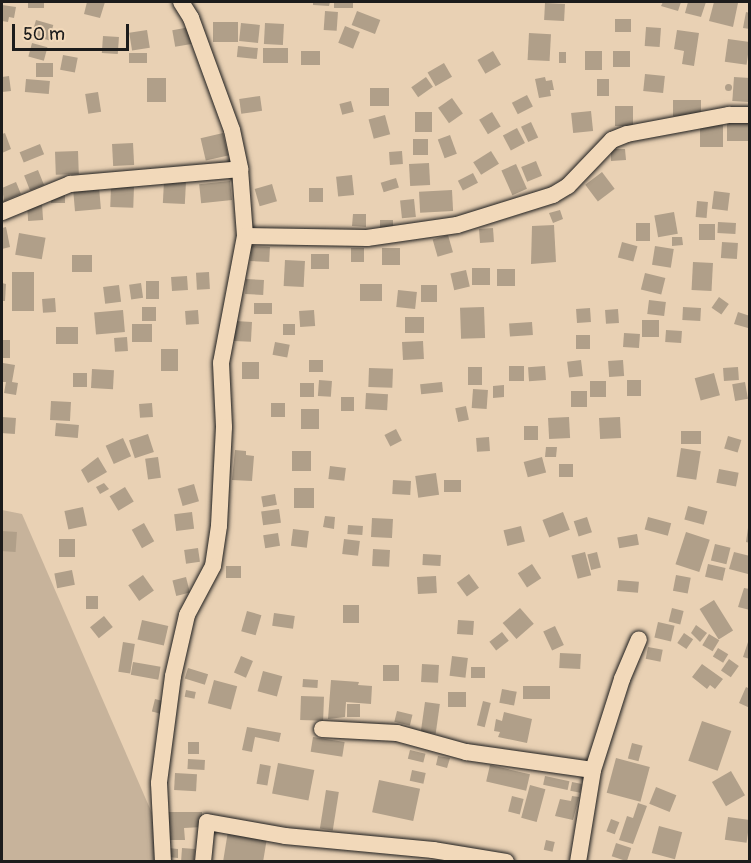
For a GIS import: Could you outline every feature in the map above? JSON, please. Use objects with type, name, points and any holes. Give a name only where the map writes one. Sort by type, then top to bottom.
[{"type":"street","points":[[163,861],[159,783],[172,676],[187,615],[213,566],[219,526],[224,427],[221,363],[245,236],[240,169],[232,130],[191,18],[181,2]]},
{"type":"street","points":[[245,236],[367,238],[458,225],[553,195],[568,186],[612,140],[627,134],[729,115],[750,115]]},
{"type":"street","points":[[2,212],[70,184],[240,169]]},
{"type":"street","points":[[578,861],[593,770],[622,679],[639,639]]},
{"type":"street","points":[[322,729],[397,733],[466,752],[593,770]]},
{"type":"street","points":[[203,861],[207,822],[285,836],[433,850],[506,861]]},
{"type":"shaded area","points":[[2,510],[22,514],[158,827],[156,861],[2,861]]},
{"type":"building","points":[[28,2],[44,2],[44,8],[28,8]]},
{"type":"building","points":[[87,2],[105,2],[100,18],[84,14]]},
{"type":"building","points":[[313,2],[330,2],[329,6],[313,5]]},
{"type":"building","points":[[334,2],[353,2],[353,8],[334,8]]},
{"type":"building","points":[[663,2],[681,2],[678,11],[661,6]]},
{"type":"building","points":[[688,2],[706,2],[701,17],[685,13]]},
{"type":"building","points":[[714,2],[738,3],[733,27],[709,21]]},
{"type":"building","points":[[545,3],[565,4],[564,21],[544,20]]},
{"type":"building","points":[[2,5],[16,7],[14,18],[9,17],[8,22],[2,21]]},
{"type":"building","points":[[325,11],[338,12],[337,31],[324,30]]},
{"type":"building","points":[[357,11],[380,20],[375,34],[352,25]]},
{"type":"building","points":[[746,12],[750,13],[750,29],[743,28]]},
{"type":"building","points":[[615,19],[631,19],[631,32],[615,32]]},
{"type":"building","points":[[36,20],[53,25],[49,40],[32,35]]},
{"type":"building","points":[[213,22],[238,22],[238,42],[213,42]]},
{"type":"building","points":[[241,23],[260,25],[258,43],[239,41]]},
{"type":"building","points":[[265,23],[284,24],[283,45],[264,44]]},
{"type":"building","points":[[345,26],[360,32],[353,49],[338,43]]},
{"type":"building","points":[[190,27],[193,44],[175,47],[172,30]]},
{"type":"building","points":[[646,27],[661,28],[660,47],[645,46]]},
{"type":"building","points":[[147,30],[150,48],[132,51],[129,33]]},
{"type":"building","points":[[677,30],[699,33],[694,66],[682,64],[684,51],[674,49]]},
{"type":"building","points":[[529,33],[551,34],[550,61],[528,60]]},
{"type":"building","points":[[103,36],[119,37],[118,54],[102,53]]},
{"type":"building","points":[[728,39],[750,42],[747,65],[725,62]]},
{"type":"building","points":[[32,43],[47,47],[44,61],[28,57]]},
{"type":"building","points":[[238,46],[258,48],[257,59],[237,57]]},
{"type":"building","points":[[263,48],[288,48],[288,63],[263,63]]},
{"type":"building","points":[[301,51],[320,51],[320,65],[301,65]]},
{"type":"building","points":[[493,51],[501,65],[485,74],[477,60]]},
{"type":"building","points":[[585,51],[602,51],[602,70],[585,70]]},
{"type":"building","points":[[613,51],[630,51],[630,67],[613,67]]},
{"type":"building","points":[[559,52],[566,52],[566,63],[559,63]]},
{"type":"building","points":[[129,53],[147,53],[147,63],[129,63]]},
{"type":"building","points":[[63,55],[78,58],[75,73],[60,70]]},
{"type":"building","points":[[36,63],[53,63],[53,77],[36,77]]},
{"type":"building","points":[[444,63],[452,77],[436,86],[428,72]]},
{"type":"building","points":[[645,74],[665,76],[663,93],[643,91]]},
{"type":"building","points":[[9,76],[11,91],[2,92],[2,77]]},
{"type":"building","points":[[426,77],[433,87],[418,97],[411,87]]},
{"type":"building","points":[[545,77],[546,81],[552,80],[554,90],[550,90],[551,96],[539,98],[535,79]]},
{"type":"building","points":[[734,77],[750,78],[748,102],[732,101]]},
{"type":"building","points":[[147,78],[166,78],[166,102],[147,102]]},
{"type":"building","points":[[26,79],[50,81],[49,94],[25,92]]},
{"type":"building","points":[[597,79],[609,79],[609,96],[597,96]]},
{"type":"building","points":[[728,83],[732,87],[728,91],[724,87]]},
{"type":"building","points":[[370,88],[389,88],[389,106],[370,106]]},
{"type":"building","points":[[98,92],[101,112],[88,114],[85,94]]},
{"type":"building","points":[[527,95],[533,107],[518,114],[512,103]]},
{"type":"building","points":[[260,96],[262,111],[241,114],[239,99]]},
{"type":"building","points":[[452,98],[463,114],[449,123],[438,108]]},
{"type":"building","points":[[673,100],[701,100],[701,116],[673,116]]},
{"type":"building","points":[[351,101],[354,112],[342,115],[339,104]]},
{"type":"building","points":[[615,106],[633,106],[633,126],[615,126]]},
{"type":"building","points":[[591,111],[593,131],[573,133],[571,113]]},
{"type":"building","points":[[415,112],[432,112],[432,132],[415,132]]},
{"type":"building","points":[[492,112],[501,127],[488,134],[479,120]]},
{"type":"building","points":[[385,115],[390,134],[374,139],[369,119]]},
{"type":"building","points":[[531,122],[538,137],[528,142],[521,127]]},
{"type":"building","points":[[727,122],[750,122],[750,141],[727,141]]},
{"type":"building","points":[[700,125],[723,125],[723,147],[700,147]]},
{"type":"building","points":[[517,128],[525,143],[511,151],[503,136]]},
{"type":"building","points":[[5,133],[11,149],[2,153],[2,134]]},
{"type":"building","points":[[223,133],[228,155],[206,161],[201,138]]},
{"type":"building","points":[[450,135],[457,154],[445,158],[438,139]]},
{"type":"building","points":[[413,139],[428,139],[428,155],[413,155]]},
{"type":"building","points":[[133,143],[134,165],[113,166],[112,144]]},
{"type":"building","points":[[40,144],[44,154],[24,162],[20,152]]},
{"type":"building","points":[[611,149],[625,149],[626,160],[611,161]]},
{"type":"building","points":[[78,151],[79,174],[56,175],[55,152]]},
{"type":"building","points":[[402,151],[403,164],[390,165],[389,152]]},
{"type":"building","points":[[491,151],[499,164],[481,175],[473,162]]},
{"type":"building","points":[[536,161],[542,176],[527,182],[521,167]]},
{"type":"building","points":[[429,163],[430,185],[410,186],[409,164]]},
{"type":"building","points":[[516,164],[527,189],[512,195],[501,171]]},
{"type":"building","points":[[38,170],[44,185],[30,190],[24,176]]},
{"type":"building","points":[[602,172],[615,189],[598,201],[585,185]]},
{"type":"building","points":[[473,173],[478,183],[463,191],[458,181]]},
{"type":"building","points":[[352,175],[354,195],[338,197],[336,177]]},
{"type":"building","points":[[396,178],[399,188],[384,192],[381,183]]},
{"type":"building","points":[[164,181],[186,182],[185,204],[163,203]]},
{"type":"building","points":[[230,181],[232,200],[201,203],[199,184]]},
{"type":"building","points":[[16,182],[21,194],[4,201],[2,188]]},
{"type":"building","points":[[272,184],[277,201],[260,206],[255,189]]},
{"type":"building","points":[[111,186],[134,187],[133,208],[110,207]]},
{"type":"building","points":[[99,187],[101,209],[75,211],[73,189]]},
{"type":"building","points":[[309,188],[323,188],[323,202],[309,202]]},
{"type":"building","points":[[452,190],[453,211],[420,213],[419,192]]},
{"type":"building","points":[[714,191],[730,193],[728,211],[712,209]]},
{"type":"building","points":[[51,195],[65,195],[65,203],[51,203]]},
{"type":"building","points":[[414,199],[416,217],[402,218],[400,200]]},
{"type":"building","points":[[697,201],[708,202],[707,218],[696,217]]},
{"type":"building","points":[[42,204],[43,220],[28,221],[27,205]]},
{"type":"building","points":[[560,210],[563,219],[553,223],[549,213]]},
{"type":"building","points":[[674,212],[678,234],[658,237],[654,215]]},
{"type":"building","points":[[353,214],[366,214],[366,227],[352,226]]},
{"type":"building","points":[[380,220],[393,220],[393,232],[380,232]]},
{"type":"building","points":[[718,222],[736,223],[735,234],[717,233]]},
{"type":"building","points":[[636,223],[650,223],[650,241],[636,241]]},
{"type":"building","points":[[699,224],[715,224],[715,240],[699,240]]},
{"type":"building","points":[[554,225],[556,262],[531,264],[532,226]]},
{"type":"building","points":[[6,227],[10,247],[2,249],[2,228]]},
{"type":"building","points":[[493,228],[494,242],[480,243],[479,229]]},
{"type":"building","points":[[19,233],[46,238],[42,259],[15,255]]},
{"type":"building","points":[[448,235],[453,252],[438,257],[433,239]]},
{"type":"building","points":[[672,237],[682,237],[683,245],[672,246]]},
{"type":"building","points":[[622,242],[637,246],[633,262],[618,257]]},
{"type":"building","points":[[722,242],[738,243],[737,259],[721,258]]},
{"type":"building","points":[[251,246],[270,247],[269,262],[250,261]]},
{"type":"building","points":[[655,246],[674,249],[671,268],[652,265]]},
{"type":"building","points":[[351,248],[364,248],[364,262],[351,262]]},
{"type":"building","points":[[382,248],[400,248],[400,265],[382,265]]},
{"type":"building","points":[[311,254],[329,254],[329,269],[311,269]]},
{"type":"building","points":[[72,255],[92,255],[92,272],[72,272]]},
{"type":"building","points":[[285,260],[305,261],[304,287],[284,286]]},
{"type":"building","points":[[693,262],[713,263],[712,291],[692,290]]},
{"type":"building","points":[[472,268],[490,268],[490,285],[472,285]]},
{"type":"building","points":[[497,269],[515,269],[515,286],[497,286]]},
{"type":"building","points":[[466,270],[470,287],[454,290],[450,274]]},
{"type":"building","points":[[12,272],[34,272],[34,311],[12,311]]},
{"type":"building","points":[[209,272],[210,289],[197,290],[196,273]]},
{"type":"building","points":[[645,273],[665,278],[661,295],[641,289]]},
{"type":"building","points":[[187,276],[188,290],[172,291],[171,277]]},
{"type":"building","points":[[246,279],[264,280],[263,295],[245,294]]},
{"type":"building","points":[[146,281],[159,281],[159,299],[146,299]]},
{"type":"building","points":[[2,283],[6,284],[5,301],[2,301]]},
{"type":"building","points":[[141,283],[143,298],[131,300],[129,285]]},
{"type":"building","points":[[360,284],[382,284],[382,301],[360,301]]},
{"type":"building","points":[[119,285],[121,302],[105,304],[103,287]]},
{"type":"building","points":[[421,285],[437,285],[437,302],[421,302]]},
{"type":"building","points":[[398,290],[417,292],[415,309],[396,307]]},
{"type":"building","points":[[719,297],[729,304],[721,315],[712,308]]},
{"type":"building","points":[[55,298],[56,312],[43,313],[42,299]]},
{"type":"building","points":[[649,300],[666,302],[664,316],[647,314]]},
{"type":"building","points":[[254,303],[272,303],[272,314],[254,314]]},
{"type":"building","points":[[142,307],[156,307],[156,321],[142,321]]},
{"type":"building","points":[[484,307],[485,338],[461,339],[460,308]]},
{"type":"building","points":[[683,307],[701,308],[700,321],[682,320]]},
{"type":"building","points":[[590,308],[591,322],[577,323],[576,309]]},
{"type":"building","points":[[618,309],[619,323],[606,324],[605,310]]},
{"type":"building","points":[[123,310],[125,332],[96,334],[94,313]]},
{"type":"building","points":[[198,310],[199,324],[186,325],[185,311]]},
{"type":"building","points":[[314,310],[315,326],[300,327],[299,311]]},
{"type":"building","points":[[738,312],[750,316],[748,328],[734,324]]},
{"type":"building","points":[[405,317],[424,317],[424,333],[405,333]]},
{"type":"building","points":[[642,320],[659,320],[659,337],[642,337]]},
{"type":"building","points":[[235,321],[252,322],[251,342],[234,341]]},
{"type":"building","points":[[532,322],[533,335],[510,337],[509,324]]},
{"type":"building","points":[[132,324],[152,324],[152,342],[132,342]]},
{"type":"building","points":[[283,324],[295,324],[295,335],[283,335]]},
{"type":"building","points":[[56,327],[78,327],[78,344],[56,344]]},
{"type":"building","points":[[666,330],[682,331],[681,343],[665,342]]},
{"type":"building","points":[[624,333],[640,334],[639,348],[623,347]]},
{"type":"building","points":[[576,335],[590,335],[590,349],[576,349]]},
{"type":"building","points":[[127,337],[128,351],[115,352],[114,338]]},
{"type":"building","points":[[2,340],[10,340],[10,358],[2,358]]},
{"type":"building","points":[[423,341],[424,359],[403,360],[402,342]]},
{"type":"building","points":[[275,342],[290,345],[287,358],[273,355]]},
{"type":"building","points":[[161,349],[178,349],[178,371],[161,371]]},
{"type":"building","points":[[309,360],[323,360],[323,372],[309,372]]},
{"type":"building","points":[[581,360],[583,376],[569,378],[567,362]]},
{"type":"building","points":[[623,360],[624,376],[609,377],[608,361]]},
{"type":"building","points":[[242,362],[259,362],[259,379],[242,379]]},
{"type":"building","points":[[3,363],[15,365],[12,382],[18,383],[16,395],[4,393],[6,382],[2,382]]},
{"type":"building","points":[[509,366],[524,366],[524,381],[509,381]]},
{"type":"building","points":[[545,366],[546,380],[529,381],[528,367]]},
{"type":"building","points":[[468,367],[482,367],[482,385],[468,385]]},
{"type":"building","points":[[738,367],[739,380],[724,381],[723,368]]},
{"type":"building","points":[[369,368],[393,369],[392,388],[368,387]]},
{"type":"building","points":[[92,369],[114,370],[113,389],[91,388]]},
{"type":"building","points":[[73,373],[87,373],[87,387],[73,387]]},
{"type":"building","points":[[714,373],[720,395],[701,400],[695,378]]},
{"type":"building","points":[[319,380],[332,381],[331,397],[318,396]]},
{"type":"building","points":[[627,380],[641,380],[641,396],[627,396]]},
{"type":"building","points":[[590,381],[606,381],[606,397],[590,397]]},
{"type":"building","points":[[442,382],[443,392],[421,394],[420,384]]},
{"type":"building","points":[[745,382],[748,399],[735,401],[732,384]]},
{"type":"building","points":[[300,383],[314,383],[314,397],[300,397]]},
{"type":"building","points":[[504,385],[504,397],[493,398],[493,386]]},
{"type":"building","points":[[473,389],[488,390],[487,409],[472,408]]},
{"type":"building","points":[[571,391],[587,391],[587,407],[571,407]]},
{"type":"building","points":[[366,393],[388,394],[387,410],[365,409]]},
{"type":"building","points":[[341,397],[354,397],[354,411],[341,411]]},
{"type":"building","points":[[51,401],[71,402],[70,421],[50,420]]},
{"type":"building","points":[[152,403],[153,417],[140,418],[139,404]]},
{"type":"building","points":[[271,403],[285,403],[285,417],[271,417]]},
{"type":"building","points":[[466,406],[469,420],[458,422],[455,408]]},
{"type":"building","points":[[301,409],[319,409],[319,429],[301,429]]},
{"type":"building","points":[[2,417],[16,418],[15,434],[2,433]]},
{"type":"building","points":[[569,417],[570,438],[549,439],[548,418]]},
{"type":"building","points":[[620,417],[621,438],[600,439],[599,418]]},
{"type":"building","points":[[56,423],[79,425],[78,438],[55,436]]},
{"type":"building","points":[[524,426],[538,426],[538,440],[524,440]]},
{"type":"building","points":[[396,429],[402,441],[390,446],[384,435]]},
{"type":"building","points":[[681,431],[701,431],[701,444],[681,444]]},
{"type":"building","points":[[148,434],[154,452],[135,458],[129,440]]},
{"type":"building","points":[[728,436],[741,440],[738,453],[724,448]]},
{"type":"building","points":[[489,437],[490,451],[477,452],[476,438]]},
{"type":"building","points":[[123,438],[131,456],[114,464],[106,446]]},
{"type":"building","points":[[546,447],[557,447],[556,457],[545,457]]},
{"type":"building","points":[[681,448],[701,451],[696,480],[676,477]]},
{"type":"building","points":[[235,450],[246,451],[246,455],[254,456],[252,481],[232,480]]},
{"type":"building","points":[[292,451],[311,451],[311,471],[292,471]]},
{"type":"building","points":[[98,457],[107,472],[88,483],[81,470]]},
{"type":"building","points":[[158,457],[161,478],[148,480],[145,459]]},
{"type":"building","points":[[542,457],[546,472],[528,477],[524,462]]},
{"type":"building","points":[[559,464],[573,464],[573,477],[559,477]]},
{"type":"building","points":[[330,466],[346,468],[344,481],[328,479]]},
{"type":"building","points":[[719,469],[739,473],[736,487],[716,483]]},
{"type":"building","points":[[436,473],[439,495],[418,498],[415,476]]},
{"type":"building","points":[[393,480],[411,481],[410,495],[392,494]]},
{"type":"building","points":[[444,480],[461,480],[461,492],[444,492]]},
{"type":"building","points":[[104,483],[109,489],[100,494],[96,487]]},
{"type":"building","points":[[194,484],[199,501],[183,506],[178,489]]},
{"type":"building","points":[[125,487],[134,502],[118,511],[110,496]]},
{"type":"building","points":[[294,488],[314,488],[314,508],[294,508]]},
{"type":"building","points":[[275,494],[277,505],[263,507],[261,496]]},
{"type":"building","points":[[688,506],[707,511],[704,525],[684,520]]},
{"type":"building","points":[[83,507],[87,526],[68,530],[64,511]]},
{"type":"building","points":[[279,509],[281,523],[263,525],[261,512]]},
{"type":"building","points":[[192,512],[194,529],[176,531],[174,514]]},
{"type":"building","points":[[563,512],[570,530],[549,538],[542,520]]},
{"type":"building","points":[[325,516],[335,517],[334,529],[323,527]]},
{"type":"building","points":[[587,517],[592,532],[579,537],[574,521]]},
{"type":"building","points":[[648,517],[671,523],[668,536],[645,530]]},
{"type":"building","points":[[372,518],[393,519],[392,538],[371,537]]},
{"type":"building","points":[[144,523],[154,541],[142,548],[132,530]]},
{"type":"building","points":[[348,525],[363,526],[362,535],[347,534]]},
{"type":"building","points":[[521,526],[525,542],[507,546],[504,530]]},
{"type":"building","points":[[748,528],[750,528],[750,543],[746,542]]},
{"type":"building","points":[[293,529],[309,531],[307,548],[291,546]]},
{"type":"building","points":[[2,531],[17,532],[16,552],[2,551]]},
{"type":"building","points":[[686,532],[710,540],[699,572],[675,564]]},
{"type":"building","points":[[278,533],[280,546],[265,548],[263,535]]},
{"type":"building","points":[[637,534],[639,545],[619,548],[617,537]]},
{"type":"building","points":[[59,539],[75,539],[75,557],[59,557]]},
{"type":"building","points":[[344,539],[360,541],[358,556],[342,554]]},
{"type":"building","points":[[715,544],[731,548],[726,564],[711,560]]},
{"type":"building","points":[[198,548],[200,562],[186,564],[184,550]]},
{"type":"building","points":[[373,549],[390,550],[389,567],[372,566]]},
{"type":"building","points":[[585,552],[591,575],[578,579],[571,556]]},
{"type":"building","points":[[597,552],[601,568],[591,570],[587,554]]},
{"type":"building","points":[[734,552],[750,556],[748,574],[729,569]]},
{"type":"building","points":[[423,554],[441,555],[440,566],[422,565]]},
{"type":"building","points":[[532,564],[541,578],[527,588],[518,573]]},
{"type":"building","points":[[708,564],[726,568],[723,581],[705,577]]},
{"type":"building","points":[[226,566],[241,566],[241,578],[226,578]]},
{"type":"building","points":[[72,570],[75,585],[57,588],[54,573]]},
{"type":"building","points":[[469,574],[479,588],[467,597],[457,583]]},
{"type":"building","points":[[143,575],[154,591],[139,601],[128,585]]},
{"type":"building","points":[[676,575],[691,578],[688,594],[673,591]]},
{"type":"building","points":[[436,576],[437,593],[418,594],[417,577]]},
{"type":"building","points":[[186,577],[190,593],[176,596],[172,580]]},
{"type":"building","points":[[618,580],[639,582],[638,593],[617,591]]},
{"type":"building","points":[[744,588],[750,589],[750,610],[738,607]]},
{"type":"building","points":[[86,596],[98,596],[98,609],[86,609]]},
{"type":"building","points":[[714,600],[733,631],[719,640],[700,609]]},
{"type":"building","points":[[343,605],[359,605],[359,623],[343,623]]},
{"type":"building","points":[[520,608],[534,624],[516,639],[503,623]]},
{"type":"building","points":[[672,608],[684,611],[680,624],[669,622]]},
{"type":"building","points":[[247,611],[261,615],[256,635],[241,631]]},
{"type":"building","points":[[274,613],[295,616],[293,629],[272,626]]},
{"type":"building","points":[[104,616],[113,627],[99,638],[90,627]]},
{"type":"building","points":[[142,620],[168,626],[164,646],[138,639]]},
{"type":"building","points":[[458,620],[474,621],[473,635],[457,634]]},
{"type":"building","points":[[658,622],[675,626],[671,641],[654,638]]},
{"type":"building","points":[[696,625],[707,633],[700,642],[691,633]]},
{"type":"building","points":[[555,626],[564,645],[552,651],[543,631]]},
{"type":"building","points":[[502,632],[509,641],[496,651],[489,642]]},
{"type":"building","points":[[684,633],[693,639],[686,649],[677,643]]},
{"type":"building","points":[[709,634],[719,640],[713,651],[702,645]]},
{"type":"building","points":[[750,639],[750,659],[743,657]]},
{"type":"building","points":[[123,642],[135,644],[130,674],[118,672]]},
{"type":"building","points":[[648,647],[663,650],[660,662],[646,659]]},
{"type":"building","points":[[718,648],[728,654],[723,663],[713,657]]},
{"type":"building","points":[[560,653],[581,654],[580,669],[559,668]]},
{"type":"building","points":[[241,656],[253,661],[246,678],[234,673]]},
{"type":"building","points":[[452,656],[468,658],[465,678],[450,676]]},
{"type":"building","points":[[729,659],[739,666],[731,677],[721,670]]},
{"type":"building","points":[[133,662],[161,667],[158,680],[131,675]]},
{"type":"building","points":[[422,664],[439,665],[438,683],[421,682]]},
{"type":"building","points":[[702,664],[723,679],[715,689],[710,685],[707,689],[692,677]]},
{"type":"building","points":[[383,665],[399,665],[399,681],[383,681]]},
{"type":"building","points":[[471,667],[485,667],[485,678],[471,678]]},
{"type":"building","points":[[188,668],[208,674],[205,685],[185,679]]},
{"type":"building","points":[[263,671],[282,676],[277,696],[258,691]]},
{"type":"building","points":[[303,679],[318,680],[317,688],[302,687]]},
{"type":"building","points":[[214,680],[237,686],[231,709],[208,703]]},
{"type":"building","points":[[331,680],[359,682],[358,685],[372,686],[371,704],[346,702],[345,717],[328,719]]},
{"type":"building","points":[[523,686],[550,686],[550,699],[523,699]]},
{"type":"building","points":[[746,687],[750,689],[750,708],[739,703]]},
{"type":"building","points":[[502,689],[517,692],[514,706],[499,703]]},
{"type":"building","points":[[186,690],[196,692],[194,699],[185,697]]},
{"type":"building","points":[[448,692],[466,692],[466,707],[448,707]]},
{"type":"building","points":[[301,696],[324,697],[323,721],[300,720]]},
{"type":"building","points":[[155,699],[163,701],[160,714],[152,712]]},
{"type":"building","points":[[483,701],[491,703],[485,727],[477,725]]},
{"type":"building","points":[[425,702],[440,704],[436,734],[421,732]]},
{"type":"building","points":[[347,704],[360,704],[360,717],[347,717]]},
{"type":"building","points":[[397,711],[413,715],[410,726],[394,722]]},
{"type":"building","points":[[504,712],[532,719],[527,743],[498,737],[500,732],[494,731],[496,719],[502,721]]},
{"type":"building","points":[[702,721],[731,731],[718,771],[688,761]]},
{"type":"building","points":[[247,727],[281,733],[279,742],[255,737],[252,752],[242,750]]},
{"type":"building","points":[[313,737],[345,742],[342,757],[311,752]]},
{"type":"building","points":[[188,742],[199,742],[199,754],[188,754]]},
{"type":"building","points":[[632,743],[643,746],[638,761],[628,758]]},
{"type":"building","points":[[410,750],[426,754],[423,763],[408,759]]},
{"type":"building","points":[[438,756],[450,758],[447,768],[436,765]]},
{"type":"building","points":[[616,758],[650,767],[640,802],[607,793]]},
{"type":"building","points":[[188,759],[205,760],[204,770],[187,769]]},
{"type":"building","points":[[278,763],[314,770],[308,800],[272,793]]},
{"type":"building","points":[[260,764],[271,766],[267,786],[257,784]]},
{"type":"building","points":[[490,765],[530,774],[526,791],[486,782]]},
{"type":"building","points":[[412,770],[426,773],[423,784],[410,781]]},
{"type":"building","points":[[731,771],[745,795],[726,806],[712,782]]},
{"type":"building","points":[[175,773],[197,774],[196,791],[174,790]]},
{"type":"building","points":[[545,776],[569,781],[568,790],[543,785]]},
{"type":"building","points":[[379,780],[420,789],[413,821],[372,812]]},
{"type":"building","points":[[572,782],[582,784],[580,793],[570,791]]},
{"type":"building","points":[[530,785],[545,789],[537,822],[521,818]]},
{"type":"building","points":[[656,787],[676,795],[670,812],[649,804]]},
{"type":"building","points":[[326,790],[339,792],[333,831],[320,829]]},
{"type":"building","points":[[512,796],[524,799],[520,814],[508,812]]},
{"type":"building","points":[[572,796],[579,797],[573,820],[555,816],[560,799],[571,801]]},
{"type":"building","points":[[638,803],[647,806],[633,844],[619,840],[627,816],[633,818]]},
{"type":"building","points":[[168,812],[202,812],[203,827],[184,828],[185,840],[168,840]]},
{"type":"building","points":[[728,817],[750,820],[747,843],[725,840]]},
{"type":"building","points":[[611,819],[619,822],[615,834],[606,831]]},
{"type":"building","points":[[659,826],[682,832],[675,859],[652,853]]},
{"type":"building","points":[[228,831],[267,838],[263,862],[223,862]]},
{"type":"building","points":[[546,840],[555,842],[553,852],[544,850]]},
{"type":"building","points":[[616,843],[631,848],[627,861],[612,856]]},
{"type":"building","points":[[168,848],[178,849],[178,858],[168,857]]},
{"type":"building","points":[[182,848],[195,849],[194,862],[181,862]]}]
